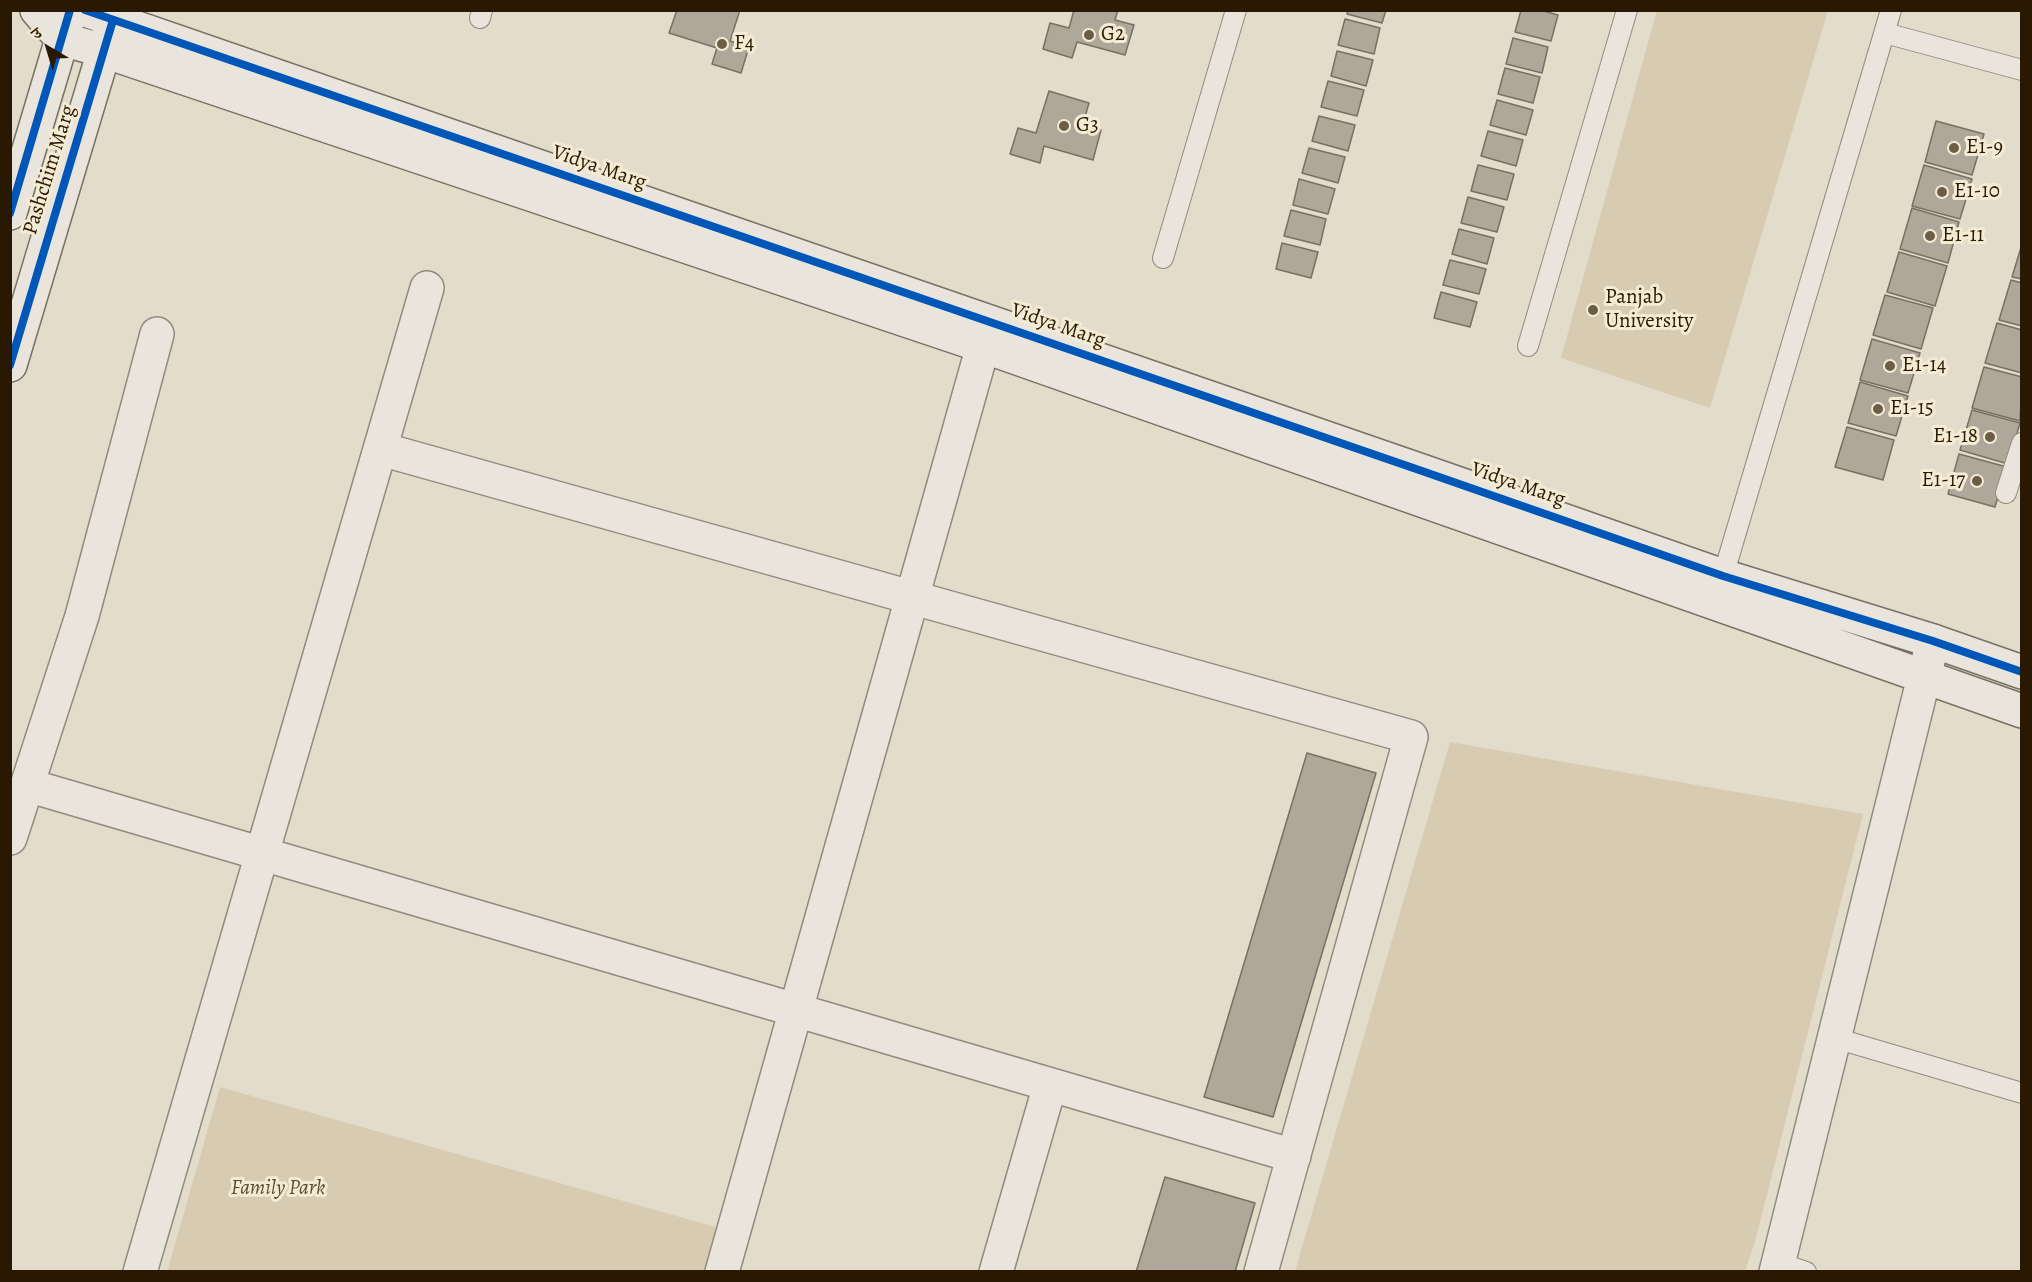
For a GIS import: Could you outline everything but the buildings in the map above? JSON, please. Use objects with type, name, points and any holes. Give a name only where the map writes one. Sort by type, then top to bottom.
[{"type":"street","points":[[10,213],[66,25],[37,10]]},
{"type":"street","name":"Vidya Marg","points":[[99,15],[1723,576],[1933,641],[2022,672]]},
{"type":"street","name":"Pashchim Marg","points":[[10,365],[104,51],[99,15]]},
{"type":"street","name":"Vidya Marg","points":[[66,25],[104,51],[983,346],[2022,711]]},
{"type":"street","points":[[140,1272],[427,288]]},
{"type":"street","points":[[10,838],[82,616],[157,334]]},
{"type":"street","points":[[722,1272],[983,346]]},
{"type":"street","points":[[381,449],[1411,737],[1261,1272]]},
{"type":"street","points":[[1787,1269],[1835,1038],[1933,641]]},
{"type":"street","points":[[27,785],[1294,1156]]},
{"type":"street","points":[[996,1272],[1050,1085]]},
{"type":"lane","points":[[1163,258],[1236,10]]},
{"type":"lane","points":[[1528,346],[1627,10]]},
{"type":"lane","points":[[1723,576],[1891,10]]},
{"type":"lane","points":[[1885,33],[2022,70]]},
{"type":"lane","points":[[2006,493],[2022,443]]},
{"type":"lane","points":[[1835,1038],[2022,1093]]},
{"type":"green space","points":[[1657,10],[1828,11],[1710,408],[1561,358]]},
{"type":"green space","points":[[1450,742],[1863,814],[1755,1242],[1745,1271],[1295,1271]]},
{"type":"green space","name":"Family Park","points":[[220,1087],[719,1228],[706,1271],[167,1272]]},
{"type":"cycle path","points":[[10,213],[70,10]]},
{"type":"cycle path","points":[[85,10],[1723,576],[1933,641],[2022,672]]},
{"type":"cycle path","points":[[10,365],[113,20]]},
{"type":"place","name":"G2","points":[[1089,35]]},
{"type":"place","name":"F4","points":[[722,44]]},
{"type":"place","name":"G3","points":[[1064,126]]},
{"type":"place","name":"E1-9","points":[[1954,148]]},
{"type":"place","name":"E1-10","points":[[1942,192]]},
{"type":"place","name":"E1-11","points":[[1930,236]]},
{"type":"place","name":"Panjab University","points":[[1593,310]]},
{"type":"place","name":"E1-14","points":[[1890,366]]},
{"type":"place","name":"E1-15","points":[[1878,409]]},
{"type":"place","name":"E1-18","points":[[1990,437]]},
{"type":"place","name":"E1-17","points":[[1977,481]]}]
